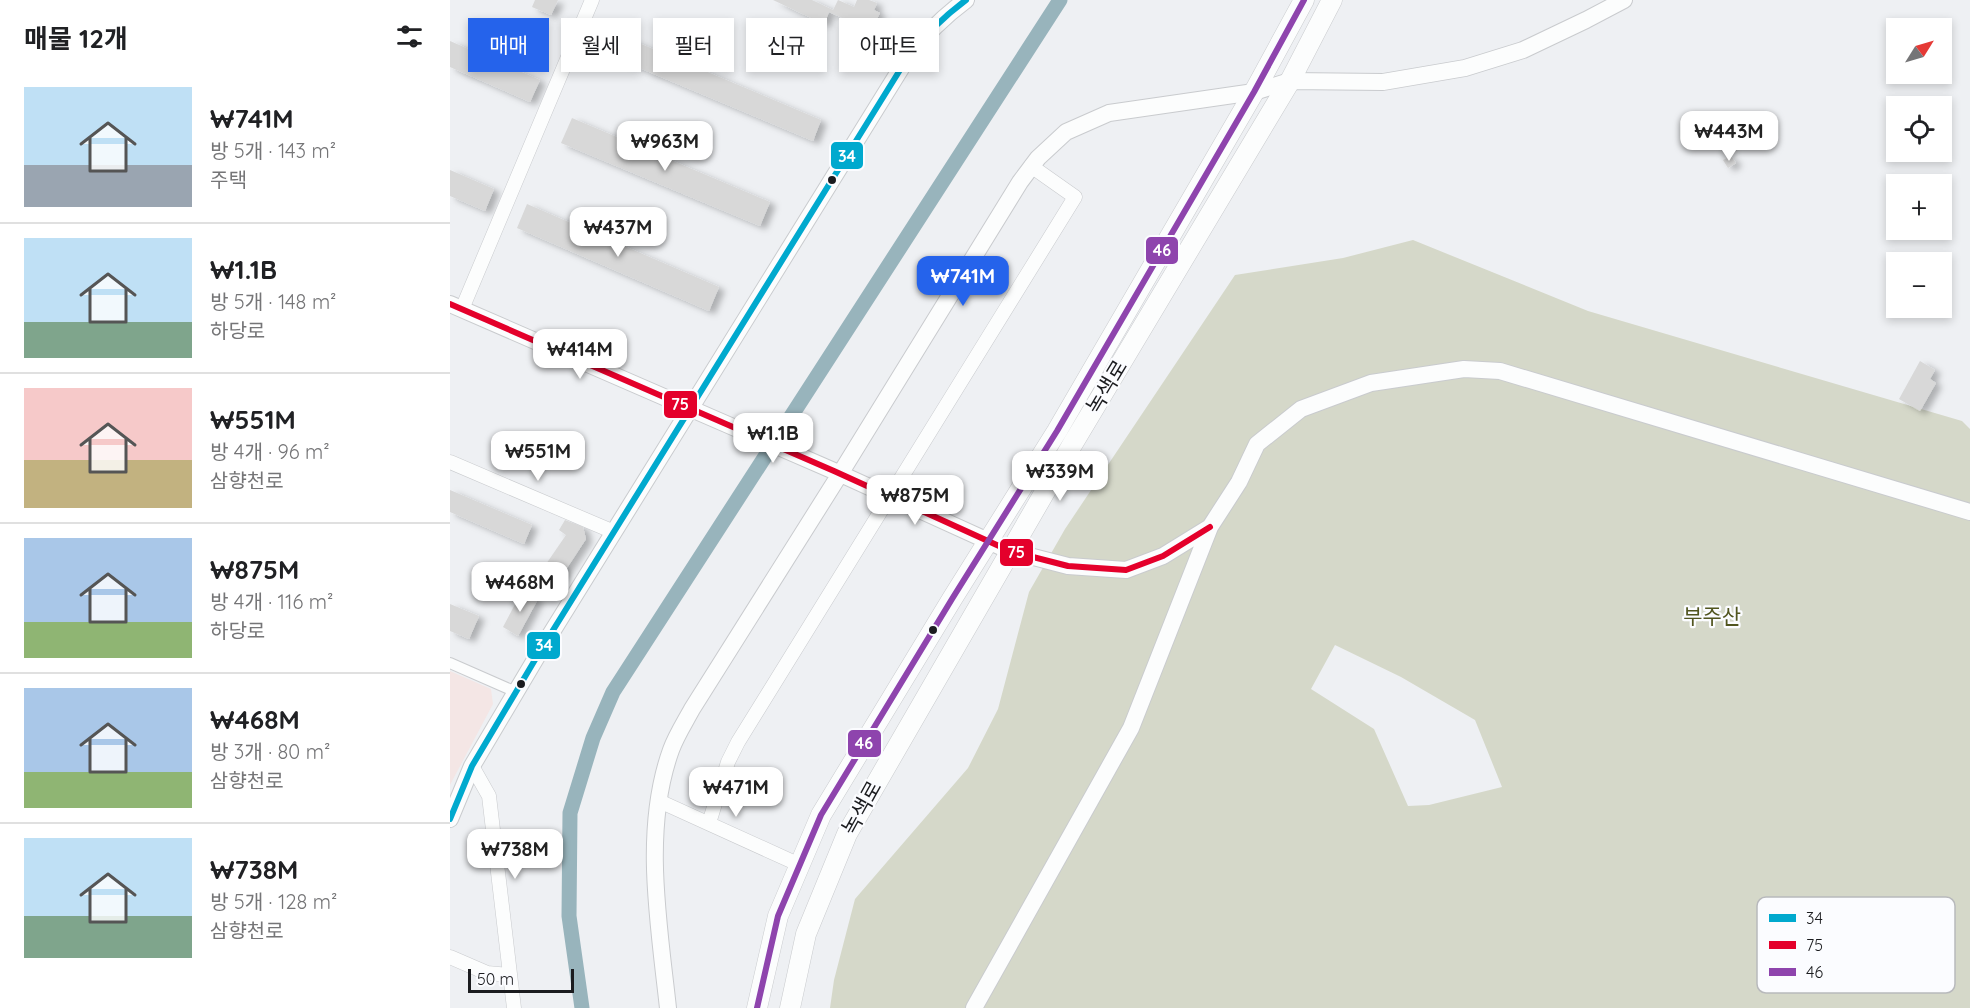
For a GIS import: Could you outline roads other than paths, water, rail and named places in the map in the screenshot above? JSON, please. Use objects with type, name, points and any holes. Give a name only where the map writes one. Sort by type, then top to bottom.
[{"type":"main road","name":"녹색로","points":[[757,1008],[778,916],[820,815],[1057,431],[1254,92],[1304,0]]},
{"type":"main road","name":"녹색로","points":[[790,1008],[806,934],[847,834],[1010,551],[1290,81],[1332,0]]},
{"type":"street","points":[[592,0],[456,306],[891,496],[1010,551],[1068,566],[1126,570],[1163,555],[1210,527]]},
{"type":"street","points":[[450,819],[472,766],[516,692],[908,57],[944,16],[966,0]]},
{"type":"street","points":[[668,1008],[654,884],[660,789],[671,750],[837,473],[1002,209],[1038,158],[1066,132],[1109,113],[1254,92],[1290,81],[1383,82],[1465,68],[1523,50],[1624,0]]},
{"type":"street","points":[[709,823],[728,762],[738,742],[1075,197],[1031,166]]},
{"type":"street","points":[[974,1008],[1131,728],[1210,527],[1239,482],[1257,444],[1301,409],[1371,383],[1464,369],[1500,371],[1970,512]]},
{"type":"street","points":[[450,462],[614,532]]},
{"type":"street","points":[[450,663],[516,692]]},
{"type":"street","points":[[472,766],[489,796],[514,1008]]},
{"type":"street","points":[[659,801],[800,865]]},
{"type":"street","points":[[450,957],[487,974],[510,975]]},
{"type":"waterway","points":[[582,1008],[569,916],[570,813],[593,738],[613,692],[1060,0]]},
{"type":"park label","name":"부주산","points":[[1712,617]]}]
